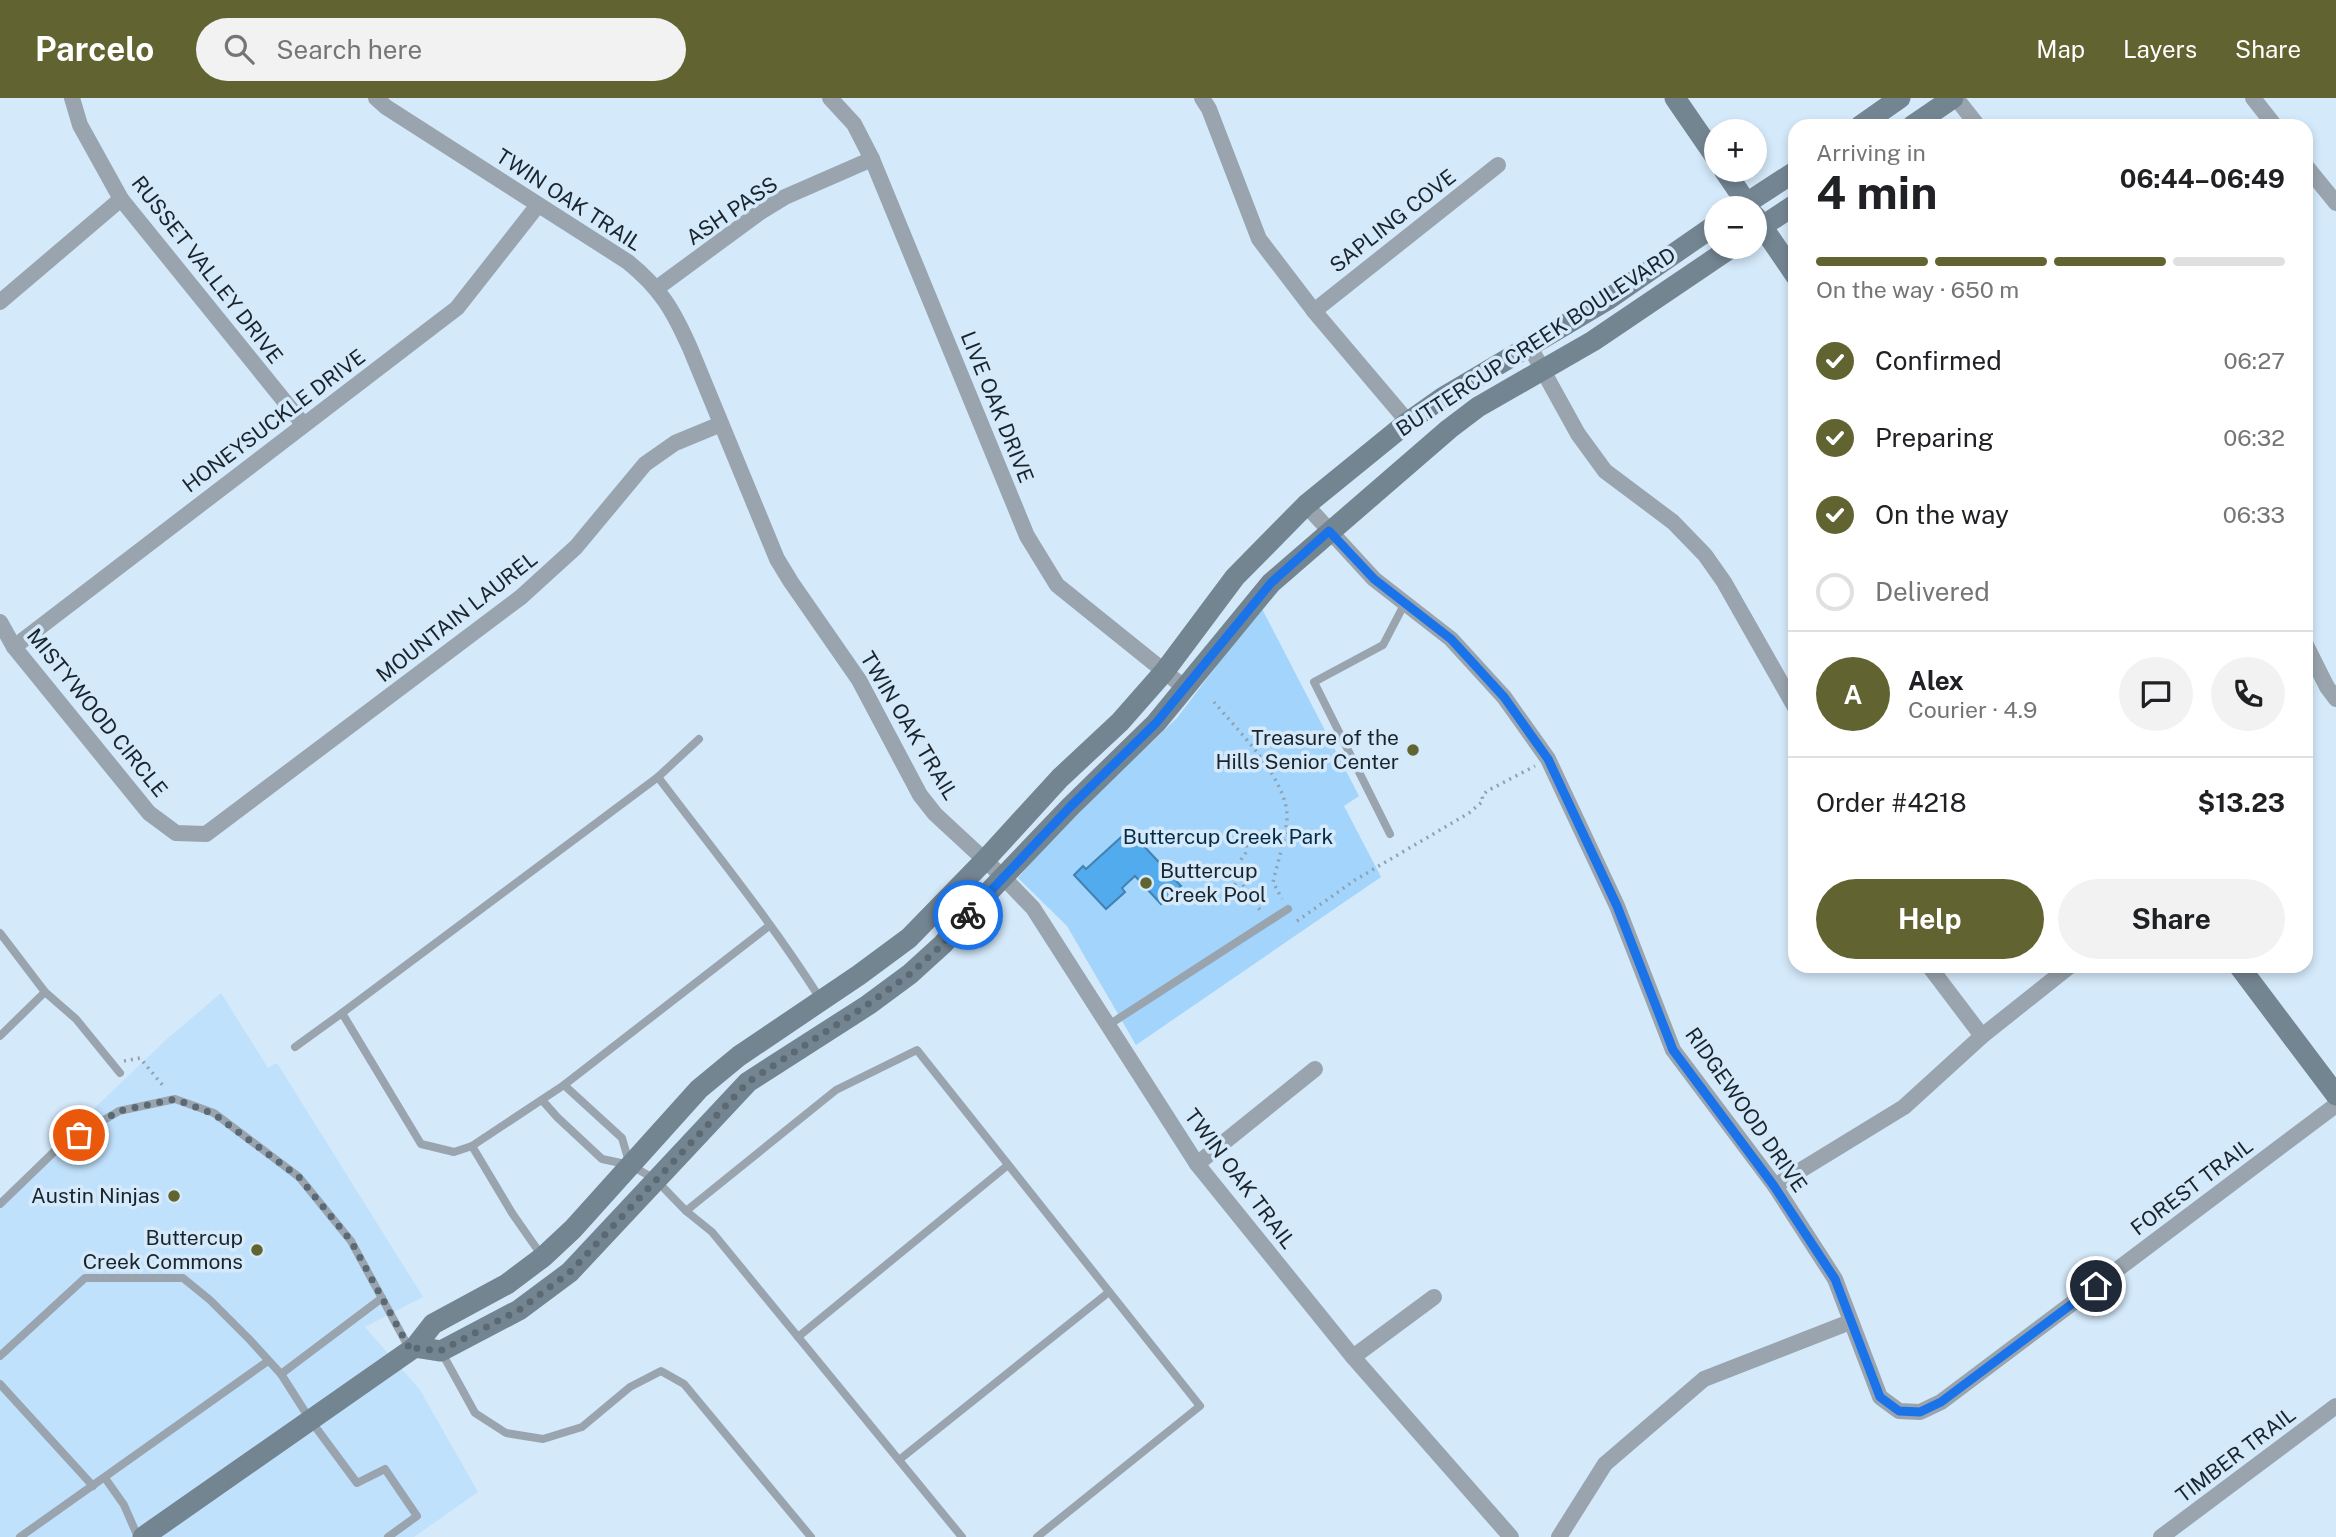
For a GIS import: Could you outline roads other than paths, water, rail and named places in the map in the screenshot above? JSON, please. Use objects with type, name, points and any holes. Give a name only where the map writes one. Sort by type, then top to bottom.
[{"type":"street","name":"RUSSET VALLEY DRIVE","points":[[72,98],[80,125],[121,199],[303,424]]},
{"type":"street","name":"TWIN OAK TRAIL","points":[[376,98],[628,262],[657,288],[674,314],[690,348],[777,559],[859,680],[920,795],[935,814],[1033,908],[1197,1164],[1353,1357],[1511,1537]]},
{"type":"street","name":"LIVE OAK DRIVE","points":[[830,98],[854,124],[872,159],[1027,536],[1038,556],[1057,585],[1185,688]]},
{"type":"street","points":[[1202,98],[1209,108],[1259,239],[1314,311],[1408,422]]},
{"type":"street","points":[[1675,98],[1704,140]]},
{"type":"street","points":[[1870,119],[1900,98]]},
{"type":"street","points":[[1923,119],[1955,98],[1972,119]]},
{"type":"street","points":[[2253,98],[2270,119]]},
{"type":"street","name":"ASH PASS","points":[[657,288],[785,197],[872,159]]},
{"type":"street","name":"SAPLING COVE","points":[[1314,311],[1498,165]]},
{"type":"street","points":[[2313,175],[2336,203]]},
{"type":"street","points":[[1767,200],[1788,179]]},
{"type":"street","points":[[0,302],[121,199]]},
{"type":"street","name":"HONEYSUCKLE DRIVE","points":[[14,647],[457,308],[538,205]]},
{"type":"street","points":[[1767,212],[1788,206]]},
{"type":"street","name":"BUTTERCUP CREEK BOULEVARD","points":[[141,1537],[413,1349],[433,1324],[507,1284],[542,1257],[573,1228],[699,1089],[738,1056],[909,938],[1060,778],[1120,722],[1164,672],[1235,578],[1306,505],[1408,422],[1489,369],[1607,300],[1704,233]]},
{"type":"street","points":[[1767,237],[1788,265]]},
{"type":"street","name":"BUTTERCUP CREEK BOULEVARD","points":[[440,1351],[519,1310],[570,1272],[748,1082],[867,1005],[910,974],[943,944],[1070,807],[1156,723],[1271,583],[1329,531],[1478,407],[1593,341],[1714,259]]},
{"type":"street","points":[[1530,347],[1578,434],[1605,471],[1673,522],[1705,555],[1724,582],[1788,695]]},
{"type":"street","name":"MOUNTAIN LAUREL","points":[[206,834],[521,597],[576,547],[645,464],[675,443],[721,424]]},
{"type":"street","name":"RIDGEWOOD DRIVE","points":[[1306,505],[1374,579],[1451,639],[1495,687],[1548,759],[1617,906],[1673,1050],[1774,1186],[1835,1279],[1880,1397],[1899,1411]]},
{"type":"street","name":"MISTYWOOD CIRCLE","points":[[0,622],[14,647],[149,813],[176,833],[206,834]]},
{"type":"street","points":[[2313,659],[2336,699]]},
{"type":"street","points":[[1933,973],[1982,1036]]},
{"type":"street","points":[[1774,1186],[1903,1107],[1982,1036],[2061,973]]},
{"type":"street","points":[[2244,973],[2336,1095]]},
{"type":"street","points":[[1197,1164],[1315,1069]]},
{"type":"street","name":"FOREST TRAIL","points":[[1899,1411],[1920,1412],[1941,1402],[2336,1105]]},
{"type":"street","points":[[1353,1357],[1434,1297]]},
{"type":"street","points":[[1559,1537],[1605,1464],[1704,1379],[1850,1322]]},
{"type":"street","points":[[413,1349],[440,1351]]},
{"type":"street","name":"TIMBER TRAIL","points":[[2161,1537],[2336,1406]]},
{"type":"lane","points":[[1390,834],[1314,682],[1383,645],[1405,603]]},
{"type":"lane","points":[[295,1047],[658,777],[699,739]]},
{"type":"lane","points":[[658,777],[804,972],[821,1000]]},
{"type":"lane","points":[[1107,1026],[1289,909]]},
{"type":"lane","points":[[342,1013],[421,1144],[454,1152],[472,1146],[564,1085],[769,926]]},
{"type":"lane","points":[[0,933],[45,992],[76,1019],[120,1073]]},
{"type":"lane","points":[[0,1036],[45,992]]},
{"type":"lane","points":[[686,1211],[836,1090],[916,1051],[1200,1406],[1037,1537]]},
{"type":"lane","points":[[564,1085],[622,1138],[630,1165]]},
{"type":"lane","points":[[0,1204],[59,1147],[119,1111],[175,1099],[214,1114],[299,1177],[351,1241],[413,1349]]},
{"type":"lane","points":[[542,1100],[602,1159],[630,1165],[655,1179],[686,1211],[712,1231],[962,1537]]},
{"type":"lane","points":[[472,1146],[542,1257]]},
{"type":"lane","points":[[798,1337],[1008,1165]]},
{"type":"lane","points":[[0,1356],[85,1278],[183,1278],[210,1300],[281,1374],[311,1421],[357,1483],[385,1469],[417,1516],[388,1537]]},
{"type":"lane","points":[[899,1460],[1109,1292]]},
{"type":"lane","points":[[281,1374],[382,1298]]},
{"type":"lane","points":[[440,1351],[475,1413],[506,1433],[544,1439],[582,1427],[630,1387],[662,1371],[684,1384],[811,1537]]},
{"type":"lane","points":[[20,1537],[268,1361]]},
{"type":"lane","points":[[0,1384],[93,1486]]},
{"type":"lane","points":[[105,1478],[124,1505],[141,1537]]},
{"type":"place","name":"Treasure of the Hills Senior Center","points":[[1413,750]]},
{"type":"place","name":"Buttercup Creek Pool","points":[[1146,883]]},
{"type":"place","name":"Austin Ninjas","points":[[174,1196]]},
{"type":"place","name":"Buttercup Creek Commons","points":[[257,1250]]},
{"type":"park label","name":"Buttercup Creek Park","points":[[1228,837]]}]
